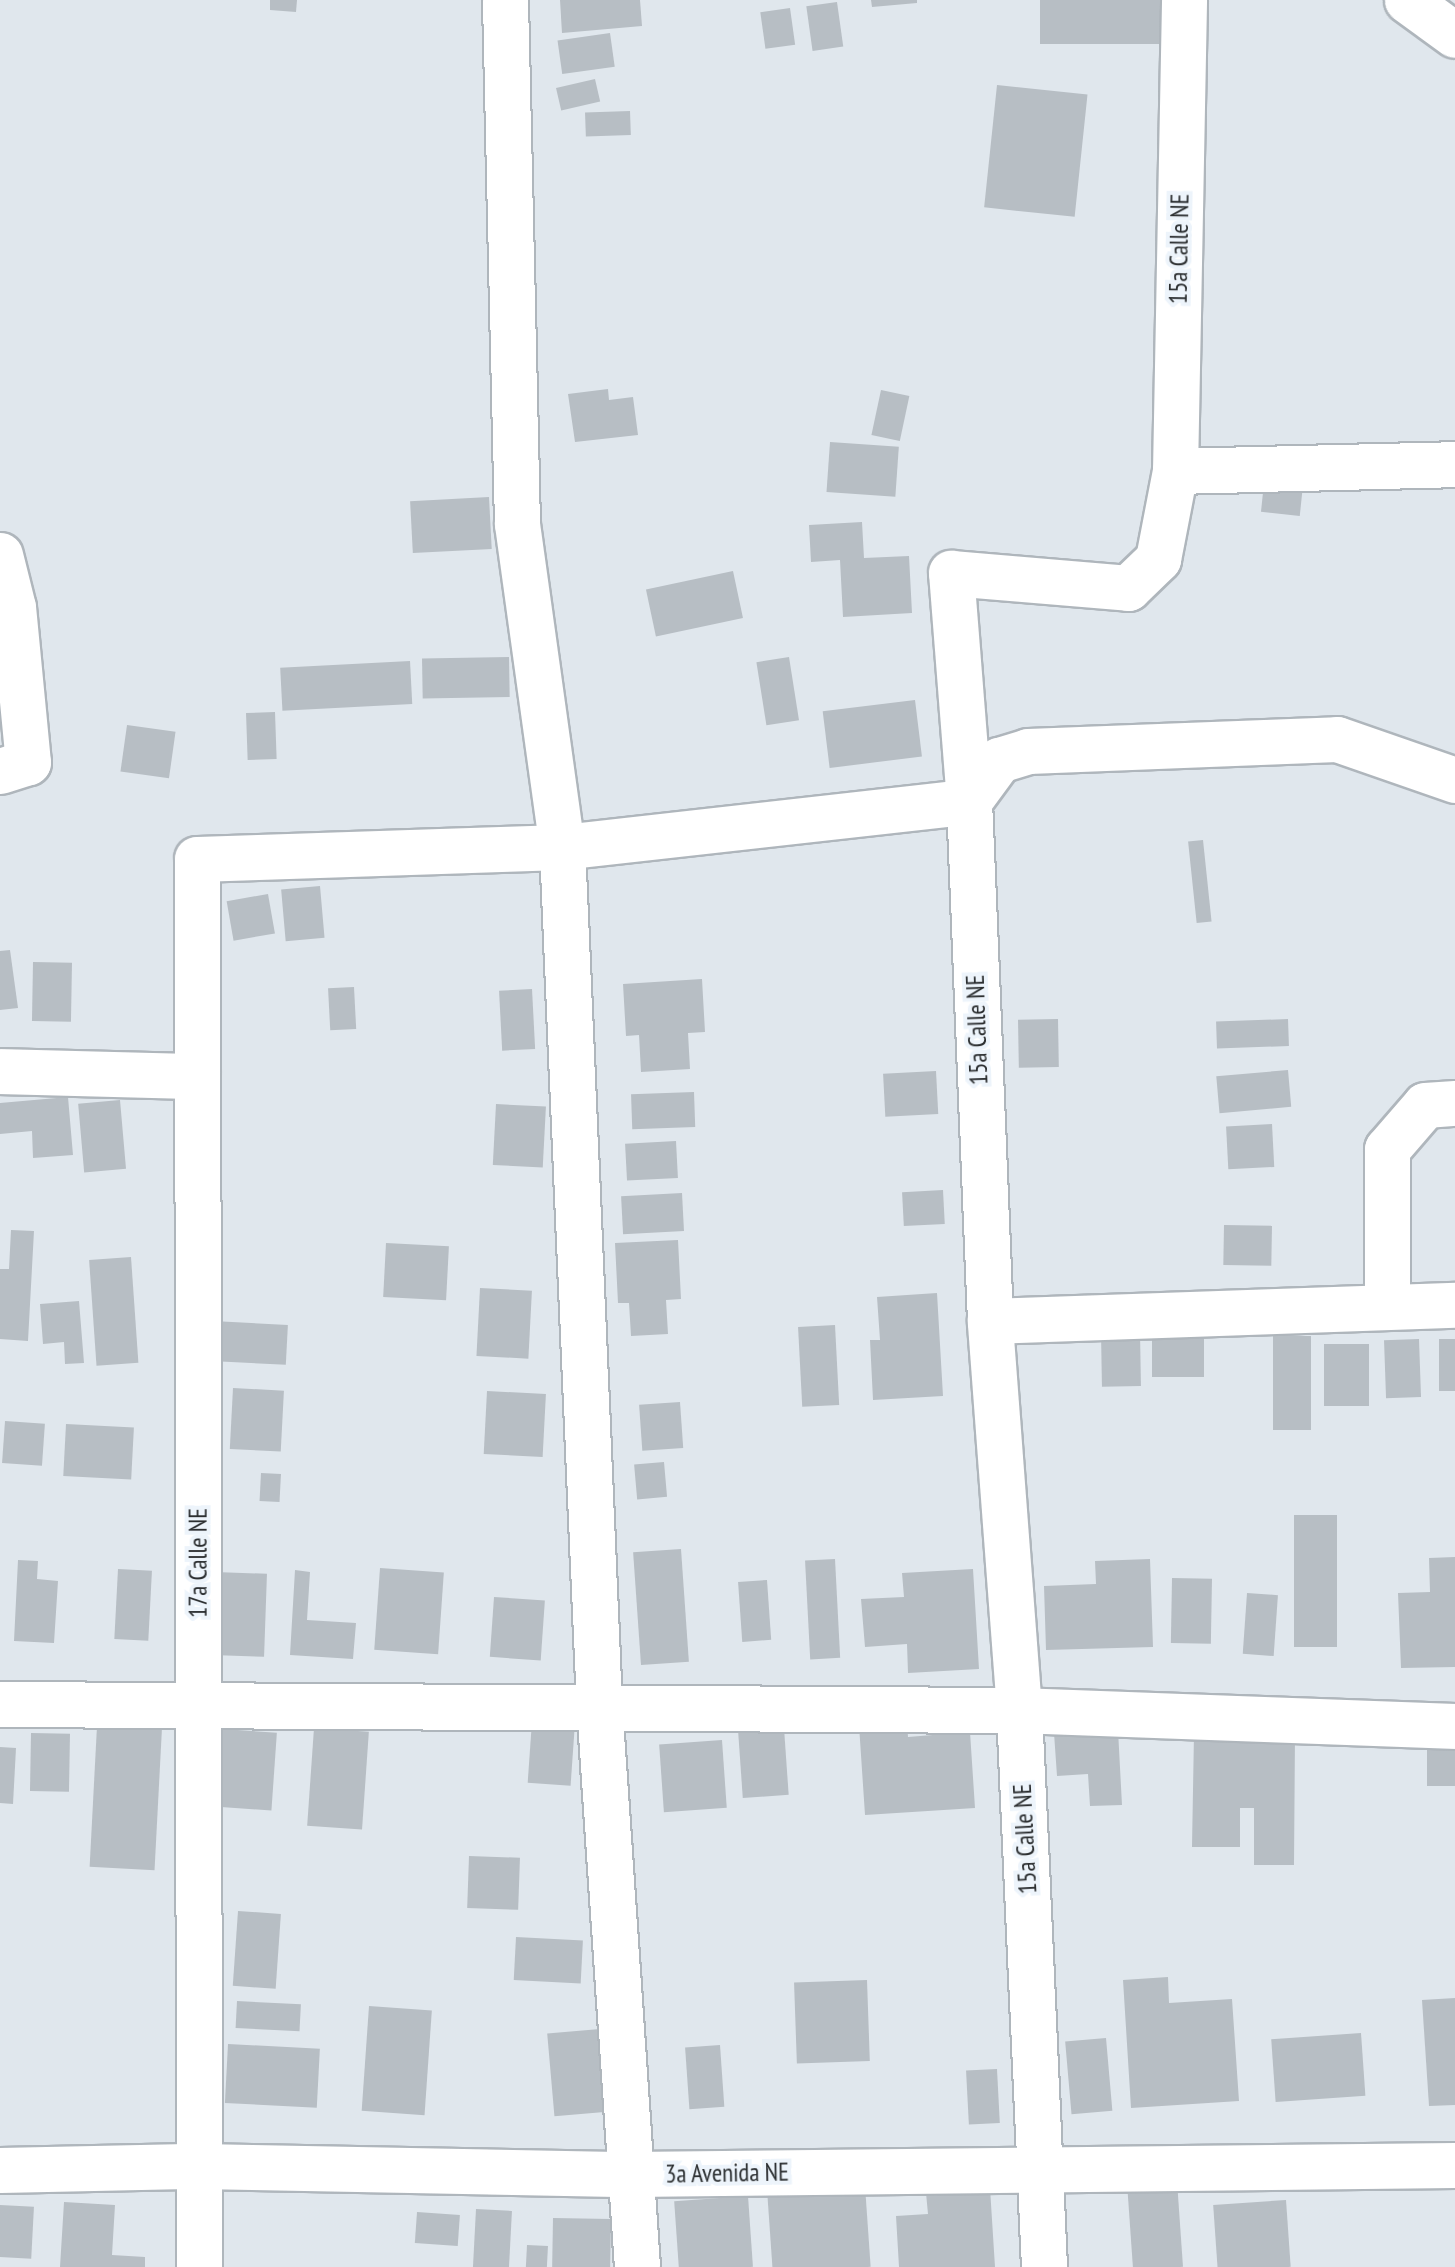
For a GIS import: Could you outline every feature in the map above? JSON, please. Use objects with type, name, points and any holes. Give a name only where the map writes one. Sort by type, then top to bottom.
[{"type":"street","points":[[505,0],[516,524],[562,847],[599,1705],[637,2267]]},
{"type":"street","name":"15a Calle NE","points":[[1044,2267],[1019,1710],[990,1321],[969,800],[951,573],[1128,588],[1158,559],[1176,471],[1184,0]]},
{"type":"street","points":[[1408,0],[1455,35]]},
{"type":"street","points":[[1176,471],[1455,464]]},
{"type":"street","points":[[0,555],[13,608],[28,762],[0,771]]},
{"type":"street","points":[[562,847],[969,800],[999,760],[1028,751],[1220,748],[1336,739],[1455,780]]},
{"type":"street","name":"17a Calle NE","points":[[199,2267],[197,859],[562,847]]},
{"type":"street","points":[[0,1071],[198,1076]]},
{"type":"street","points":[[1387,1304],[1386,1149],[1425,1105],[1455,1103]]},
{"type":"street","points":[[990,1321],[1387,1304],[1455,1305]]},
{"type":"street","points":[[0,1704],[1019,1710],[1455,1726]]},
{"type":"street","name":"3a Avenida NE","points":[[0,2170],[199,2166],[630,2174],[1455,2165]]},
{"type":"building","points":[[270,0],[297,0],[296,12],[270,10]]},
{"type":"building","points":[[560,0],[640,0],[642,26],[562,33]]},
{"type":"building","points":[[871,0],[917,0],[917,3],[872,7]]},
{"type":"building","points":[[1040,0],[1160,0],[1160,44],[1040,44]]},
{"type":"building","points":[[837,2],[843,47],[813,51],[806,6]]},
{"type":"building","points":[[790,8],[795,45],[765,49],[760,12]]},
{"type":"building","points":[[610,33],[615,67],[562,74],[558,40]]},
{"type":"building","points":[[595,79],[600,101],[561,110],[556,88]]},
{"type":"building","points":[[997,85],[1088,95],[1075,217],[984,207]]},
{"type":"building","points":[[630,111],[631,135],[586,137],[585,113]]},
{"type":"building","points":[[608,389],[609,400],[633,397],[638,435],[575,442],[568,394]]},
{"type":"building","points":[[881,390],[909,396],[900,441],[871,435]]},
{"type":"building","points":[[830,442],[899,447],[895,497],[827,492]]},
{"type":"building","points":[[1264,483],[1303,487],[1300,516],[1261,512]]},
{"type":"building","points":[[489,497],[492,549],[413,553],[410,501]]},
{"type":"building","points":[[862,522],[864,558],[909,556],[912,613],[843,617],[840,560],[811,562],[809,525]]},
{"type":"building","points":[[733,571],[743,618],[656,636],[646,590]]},
{"type":"building","points":[[509,657],[510,697],[423,699],[422,659]]},
{"type":"building","points":[[789,657],[799,720],[766,725],[756,662]]},
{"type":"building","points":[[410,661],[412,704],[282,711],[280,668]]},
{"type":"building","points":[[915,700],[922,757],[830,768],[823,711]]},
{"type":"building","points":[[275,712],[277,759],[248,760],[246,713]]},
{"type":"building","points":[[127,725],[176,732],[169,778],[120,772]]},
{"type":"building","points":[[1203,840],[1212,922],[1197,923],[1188,842]]},
{"type":"building","points":[[320,886],[325,938],[286,941],[281,889]]},
{"type":"building","points":[[268,894],[275,933],[234,941],[227,901]]},
{"type":"building","points":[[10,950],[18,1008],[0,1010],[0,951]]},
{"type":"building","points":[[33,962],[72,963],[71,1022],[32,1021]]},
{"type":"building","points":[[702,979],[705,1032],[688,1033],[690,1069],[641,1072],[639,1035],[626,1036],[623,984]]},
{"type":"building","points":[[354,987],[356,1029],[330,1030],[328,988]]},
{"type":"building","points":[[532,989],[535,1049],[502,1051],[499,991]]},
{"type":"building","points":[[1058,1019],[1059,1067],[1019,1068],[1018,1020]]},
{"type":"building","points":[[1288,1019],[1289,1046],[1217,1048],[1216,1022]]},
{"type":"building","points":[[1288,1070],[1291,1107],[1219,1113],[1216,1076]]},
{"type":"building","points":[[936,1071],[938,1114],[885,1117],[883,1074]]},
{"type":"building","points":[[694,1092],[695,1127],[632,1129],[631,1094]]},
{"type":"building","points":[[68,1097],[73,1155],[33,1158],[32,1131],[0,1134],[0,1103]]},
{"type":"building","points":[[120,1100],[126,1169],[84,1172],[78,1104]]},
{"type":"building","points":[[496,1104],[546,1107],[543,1168],[493,1165]]},
{"type":"building","points":[[1272,1124],[1274,1167],[1228,1169],[1226,1126]]},
{"type":"building","points":[[676,1141],[678,1178],[627,1181],[625,1144]]},
{"type":"building","points":[[943,1190],[945,1224],[904,1226],[902,1192]]},
{"type":"building","points":[[682,1193],[684,1231],[623,1234],[621,1196]]},
{"type":"building","points":[[1224,1225],[1272,1226],[1271,1266],[1223,1265]]},
{"type":"building","points":[[11,1230],[34,1231],[28,1341],[0,1339],[0,1269],[9,1269]]},
{"type":"building","points":[[678,1240],[681,1299],[666,1300],[668,1334],[631,1336],[629,1303],[618,1303],[615,1243]]},
{"type":"building","points":[[386,1243],[449,1246],[446,1300],[383,1297]]},
{"type":"building","points":[[131,1257],[138,1363],[96,1366],[89,1260]]},
{"type":"building","points":[[480,1288],[532,1291],[528,1359],[476,1356]]},
{"type":"building","points":[[937,1293],[943,1396],[873,1400],[870,1340],[880,1340],[877,1297]]},
{"type":"building","points":[[79,1301],[84,1363],[65,1364],[64,1342],[43,1344],[40,1304]]},
{"type":"building","points":[[213,1321],[288,1325],[286,1365],[211,1361]]},
{"type":"building","points":[[835,1325],[839,1405],[802,1407],[798,1327]]},
{"type":"building","points":[[1140,1332],[1141,1386],[1102,1387],[1101,1333]]},
{"type":"building","points":[[1152,1335],[1204,1335],[1204,1377],[1152,1377]]},
{"type":"building","points":[[1273,1336],[1311,1336],[1311,1430],[1273,1430]]},
{"type":"building","points":[[1419,1339],[1421,1397],[1386,1398],[1384,1340]]},
{"type":"building","points":[[1439,1339],[1455,1339],[1455,1391],[1439,1391]]},
{"type":"building","points":[[1324,1344],[1369,1344],[1369,1406],[1324,1406]]},
{"type":"building","points":[[233,1388],[284,1391],[281,1452],[230,1449]]},
{"type":"building","points":[[487,1391],[546,1394],[543,1457],[484,1454]]},
{"type":"building","points":[[680,1402],[683,1448],[642,1451],[639,1405]]},
{"type":"building","points":[[5,1421],[45,1424],[42,1466],[2,1463]]},
{"type":"building","points":[[66,1424],[134,1428],[131,1479],[63,1476]]},
{"type":"building","points":[[664,1462],[667,1497],[637,1499],[634,1465]]},
{"type":"building","points":[[261,1473],[281,1474],[280,1502],[260,1501]]},
{"type":"building","points":[[1294,1515],[1337,1515],[1337,1647],[1294,1647]]},
{"type":"building","points":[[681,1549],[689,1662],[641,1665],[633,1552]]},
{"type":"building","points":[[1455,1557],[1455,1667],[1401,1668],[1398,1593],[1430,1592],[1429,1558]]},
{"type":"building","points":[[835,1559],[840,1658],[810,1659],[805,1561]]},
{"type":"building","points":[[1150,1559],[1153,1647],[1046,1650],[1044,1586],[1096,1584],[1095,1561]]},
{"type":"building","points":[[18,1560],[38,1561],[37,1579],[58,1581],[54,1643],[14,1641]]},
{"type":"building","points":[[380,1568],[444,1572],[438,1654],[374,1650]]},
{"type":"building","points":[[118,1569],[152,1571],[148,1641],[114,1639]]},
{"type":"building","points":[[973,1569],[979,1669],[908,1673],[907,1644],[865,1647],[861,1599],[904,1597],[902,1573]]},
{"type":"building","points":[[295,1570],[310,1572],[307,1620],[356,1623],[353,1659],[290,1655]]},
{"type":"building","points":[[215,1572],[267,1574],[264,1657],[212,1655]]},
{"type":"building","points":[[1172,1578],[1212,1579],[1211,1644],[1171,1643]]},
{"type":"building","points":[[767,1580],[771,1640],[742,1642],[738,1582]]},
{"type":"building","points":[[1247,1593],[1278,1595],[1274,1656],[1243,1654]]},
{"type":"building","points":[[494,1597],[545,1601],[541,1660],[490,1657]]},
{"type":"building","points":[[532,1721],[575,1724],[571,1786],[528,1783]]},
{"type":"building","points":[[907,1722],[908,1737],[970,1732],[975,1808],[865,1815],[859,1725]]},
{"type":"building","points":[[97,1726],[162,1729],[155,1870],[90,1867]]},
{"type":"building","points":[[314,1728],[369,1732],[362,1830],[307,1826]]},
{"type":"building","points":[[784,1728],[789,1795],[743,1798],[738,1731]]},
{"type":"building","points":[[223,1729],[277,1733],[271,1811],[218,1807]]},
{"type":"building","points":[[1118,1730],[1122,1805],[1090,1806],[1088,1774],[1057,1776],[1054,1733]]},
{"type":"building","points":[[1427,1730],[1455,1730],[1455,1786],[1427,1786]]},
{"type":"building","points":[[31,1733],[70,1734],[69,1792],[30,1791]]},
{"type":"building","points":[[1194,1733],[1295,1735],[1294,1865],[1254,1865],[1254,1808],[1240,1808],[1240,1847],[1192,1847]]},
{"type":"building","points":[[722,1740],[727,1808],[664,1812],[659,1744]]},
{"type":"building","points":[[0,1747],[16,1748],[13,1804],[0,1803]]},
{"type":"building","points":[[469,1856],[520,1858],[518,1910],[467,1908]]},
{"type":"building","points":[[238,1911],[281,1914],[276,1989],[233,1986]]},
{"type":"building","points":[[516,1937],[583,1941],[581,1983],[514,1980]]},
{"type":"building","points":[[1168,1977],[1169,2003],[1232,1999],[1239,2101],[1131,2108],[1123,1980]]},
{"type":"building","points":[[867,1980],[870,2061],[797,2063],[794,1983]]},
{"type":"building","points":[[1455,1998],[1455,2105],[1429,2106],[1422,2000]]},
{"type":"building","points":[[237,2001],[301,2004],[299,2031],[236,2028]]},
{"type":"building","points":[[369,2006],[432,2010],[425,2115],[362,2111]]},
{"type":"building","points":[[600,2029],[607,2112],[554,2116],[547,2034]]},
{"type":"building","points":[[1361,2033],[1365,2096],[1276,2102],[1271,2039]]},
{"type":"building","points":[[1106,2038],[1112,2111],[1072,2114],[1065,2042]]},
{"type":"building","points":[[228,2044],[320,2049],[317,2108],[225,2103]]},
{"type":"building","points":[[720,2045],[724,2107],[689,2109],[685,2047]]},
{"type":"building","points":[[997,2069],[1000,2123],[969,2125],[966,2071]]},
{"type":"building","points":[[1177,2181],[1183,2267],[1133,2267],[1127,2184]]},
{"type":"building","points":[[865,2186],[871,2267],[772,2267],[767,2193]]},
{"type":"building","points":[[990,2188],[995,2267],[899,2267],[896,2216],[928,2214],[926,2193]]},
{"type":"building","points":[[748,2196],[753,2267],[679,2267],[674,2201]]},
{"type":"building","points":[[1286,2200],[1291,2267],[1218,2267],[1213,2205]]},
{"type":"building","points":[[64,2202],[115,2205],[112,2255],[145,2257],[145,2267],[60,2267]]},
{"type":"building","points":[[0,2205],[34,2207],[31,2259],[0,2257]]},
{"type":"building","points":[[476,2209],[512,2211],[509,2267],[473,2267]]},
{"type":"building","points":[[417,2212],[460,2215],[458,2246],[415,2243]]},
{"type":"building","points":[[553,2218],[611,2219],[610,2267],[552,2267]]},
{"type":"building","points":[[527,2245],[548,2246],[547,2267],[526,2267]]}]
